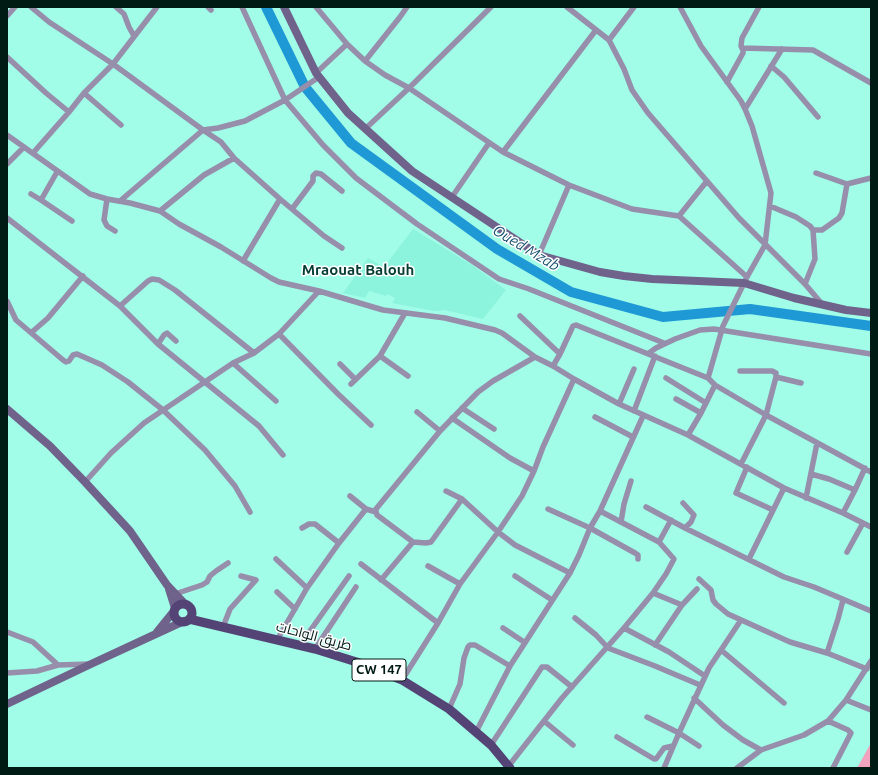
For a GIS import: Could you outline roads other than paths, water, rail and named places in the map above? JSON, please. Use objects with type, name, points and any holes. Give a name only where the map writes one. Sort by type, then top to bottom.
[{"type":"main road","points":[[185,604],[190,607],[188,618],[176,619],[175,610],[179,605],[185,604]]},
{"type":"main road","name":"CW 147","points":[[188,618],[222,626]]},
{"type":"main road","name":"طريق الواحات","points":[[222,626],[277,640],[300,644],[363,664],[402,680],[449,709],[491,745],[508,768]]},
{"type":"street","points":[[7,16],[15,7]]},
{"type":"street","points":[[31,7],[49,22],[113,64],[203,130],[222,142],[234,158],[280,199],[324,236],[342,248]]},
{"type":"street","points":[[116,7],[124,14],[134,36]]},
{"type":"street","points":[[33,153],[84,93],[113,64],[157,7]]},
{"type":"street","points":[[242,7],[285,100],[323,145],[356,178],[417,224],[499,279],[536,291],[664,344]]},
{"type":"street","points":[[284,7],[318,75],[348,113],[412,171],[539,255],[600,272],[624,276],[652,279],[744,283],[794,298],[846,310],[871,313]]},
{"type":"street","points":[[316,7],[346,44],[365,61],[385,75],[409,88],[503,152],[568,186],[632,208],[679,216],[744,283]]},
{"type":"street","points":[[365,61],[407,7]]},
{"type":"street","points":[[365,129],[491,7]]},
{"type":"street","points":[[567,7],[609,40],[639,102],[739,218],[806,284],[822,304]]},
{"type":"street","points":[[609,40],[634,7]]},
{"type":"street","points":[[680,7],[701,46],[745,109],[752,126],[770,190],[770,206],[765,245],[722,328],[708,378]]},
{"type":"street","points":[[727,82],[743,53],[740,46],[742,38],[759,7]]},
{"type":"street","points":[[503,152],[596,30]]},
{"type":"street","points":[[120,201],[203,130],[245,121],[285,100],[318,75],[346,44]]},
{"type":"street","points":[[742,48],[808,50],[818,52],[871,83]]},
{"type":"street","points":[[745,109],[782,49]]},
{"type":"street","points":[[7,57],[69,112]]},
{"type":"street","points":[[771,66],[784,77],[818,117]]},
{"type":"street","points":[[84,93],[121,125]]},
{"type":"street","points":[[7,135],[90,194],[107,200],[120,201],[160,211],[266,276],[279,282],[319,291],[384,310],[445,318],[495,330],[515,341],[535,357],[634,412],[688,435],[784,488],[843,513],[871,527]]},
{"type":"street","points":[[452,197],[489,143]]},
{"type":"street","points":[[7,164],[24,147]]},
{"type":"street","points":[[160,211],[204,175],[234,158]]},
{"type":"street","points":[[41,200],[57,172]]},
{"type":"street","points":[[816,172],[846,184],[871,178]]},
{"type":"street","points":[[292,209],[313,181],[316,173],[321,174],[342,191]]},
{"type":"street","points":[[679,216],[707,181]]},
{"type":"street","points":[[813,230],[822,230],[839,218],[842,213],[846,184]]},
{"type":"street","points":[[539,255],[568,186]]},
{"type":"street","points":[[31,194],[72,221]]},
{"type":"street","points":[[242,261],[280,199]]},
{"type":"street","points":[[107,200],[104,220],[107,226],[114,231]]},
{"type":"street","points":[[770,206],[796,217],[810,226],[813,230],[815,259],[806,284]]},
{"type":"street","points":[[7,218],[28,236],[83,276],[120,306],[158,344],[258,426],[283,455]]},
{"type":"street","points":[[32,332],[48,318],[83,276]]},
{"type":"street","points":[[120,306],[148,281],[152,279],[159,280],[175,290],[254,353]]},
{"type":"street","points":[[85,482],[110,453],[129,435],[163,410],[233,363],[254,353],[279,334],[319,291]]},
{"type":"street","points":[[7,301],[16,320],[66,362],[69,361],[73,355],[77,354],[102,365],[128,382],[163,410],[205,450],[235,486],[250,512]]},
{"type":"street","points":[[340,364],[353,382],[380,356],[405,313]]},
{"type":"street","points":[[520,316],[560,354]]},
{"type":"street","points":[[553,366],[573,326],[576,325],[649,353],[708,378],[715,385],[766,416],[871,472]]},
{"type":"street","points":[[649,353],[664,344],[700,330],[722,328],[871,354]]},
{"type":"street","points":[[158,344],[164,335],[167,334],[176,341]]},
{"type":"street","points":[[279,334],[371,425]]},
{"type":"street","points":[[380,356],[408,376]]},
{"type":"street","points":[[634,412],[655,356]]},
{"type":"street","points":[[376,512],[376,509],[440,431],[478,392],[493,381],[535,357]]},
{"type":"street","points":[[233,363],[276,401]]},
{"type":"street","points":[[619,404],[634,369]]},
{"type":"street","points":[[740,371],[772,371],[776,373],[766,416],[741,464]]},
{"type":"street","points":[[776,377],[802,383]]},
{"type":"street","points":[[666,378],[706,402]]},
{"type":"street","points":[[402,680],[438,623],[460,584],[522,496],[574,379]]},
{"type":"street","points":[[688,435],[715,385]]},
{"type":"street","points":[[676,399],[700,413]]},
{"type":"street","points":[[462,408],[494,429]]},
{"type":"street","points":[[7,409],[50,446],[130,531],[151,563],[175,594],[185,604]]},
{"type":"street","points":[[417,412],[440,431]]},
{"type":"street","points":[[476,732],[524,642],[570,573],[643,416]]},
{"type":"street","points":[[595,417],[633,437]]},
{"type":"street","points":[[452,418],[510,458],[534,471]]},
{"type":"street","points":[[806,498],[817,443]]},
{"type":"street","points":[[747,467],[736,493],[773,510]]},
{"type":"street","points":[[843,513],[865,468]]},
{"type":"street","points":[[811,474],[829,479],[855,490]]},
{"type":"street","points":[[621,522],[624,504],[631,481]]},
{"type":"street","points":[[749,559],[784,488]]},
{"type":"street","points":[[446,491],[462,499],[498,532],[515,545],[570,573]]},
{"type":"street","points":[[350,496],[366,509],[376,512],[377,515],[413,542],[426,543],[431,542],[462,499]]},
{"type":"street","points":[[683,503],[694,515],[694,518],[685,528]]},
{"type":"street","points":[[646,507],[685,528],[790,579],[814,587],[871,611]]},
{"type":"street","points":[[277,640],[307,588],[339,543],[366,509]]},
{"type":"street","points":[[548,509],[590,528],[635,553],[638,555],[638,559]]},
{"type":"street","points":[[508,768],[544,721],[608,648],[653,593],[674,559],[659,542],[600,511]]},
{"type":"street","points":[[659,542],[671,520]]},
{"type":"street","points":[[847,552],[863,523]]},
{"type":"street","points":[[302,528],[308,524],[315,524],[339,543]]},
{"type":"street","points":[[381,580],[413,542]]},
{"type":"street","points":[[276,559],[307,588]]},
{"type":"street","points":[[175,594],[202,585],[207,582],[210,576],[228,563]]},
{"type":"street","points":[[361,564],[438,623]]},
{"type":"street","points":[[428,566],[460,584]]},
{"type":"street","points":[[222,626],[230,609],[256,580],[241,576]]},
{"type":"street","points":[[300,644],[349,576]]},
{"type":"street","points":[[515,576],[552,600]]},
{"type":"street","points":[[699,579],[711,590],[713,600],[716,604],[728,614],[790,642],[827,653],[867,669]]},
{"type":"street","points":[[155,634],[175,610],[167,584]]},
{"type":"street","points":[[315,649],[356,587]]},
{"type":"street","points":[[655,645],[682,605],[697,589]]},
{"type":"street","points":[[277,592],[295,609]]},
{"type":"street","points":[[653,593],[682,605]]},
{"type":"street","points":[[827,653],[843,600]]},
{"type":"street","points":[[7,704],[188,618]]},
{"type":"street","points":[[575,618],[596,635],[608,648],[700,685]]},
{"type":"street","points":[[664,768],[700,685],[741,620]]},
{"type":"street","points":[[503,628],[524,642]]},
{"type":"street","points":[[624,628],[669,652],[705,676]]},
{"type":"street","points":[[7,632],[33,642],[58,665]]},
{"type":"street","points":[[449,709],[460,684],[464,658],[470,645],[474,645],[510,666]]},
{"type":"street","points":[[722,650],[784,703]]},
{"type":"street","points":[[737,768],[761,750],[804,735],[828,721],[846,700],[871,661]]},
{"type":"street","points":[[7,673],[37,671],[58,665],[90,664]]},
{"type":"street","points":[[491,745],[542,667],[547,667],[572,688]]},
{"type":"street","points":[[694,698],[724,726],[743,740],[761,750]]},
{"type":"street","points":[[846,700],[871,710]]},
{"type":"street","points":[[647,717],[679,733],[699,746]]},
{"type":"street","points":[[544,721],[573,745]]},
{"type":"street","points":[[828,721],[848,730],[851,733],[851,736],[833,768]]},
{"type":"street","points":[[617,737],[654,759],[656,759],[664,748],[673,746]]},
{"type":"waterway","name":"Oued Mzab","points":[[266,7],[305,87],[351,143],[497,249],[571,292],[663,317],[750,309],[871,326]]},
{"type":"district","name":"Mraouat Balouh","points":[[358,270]]}]
